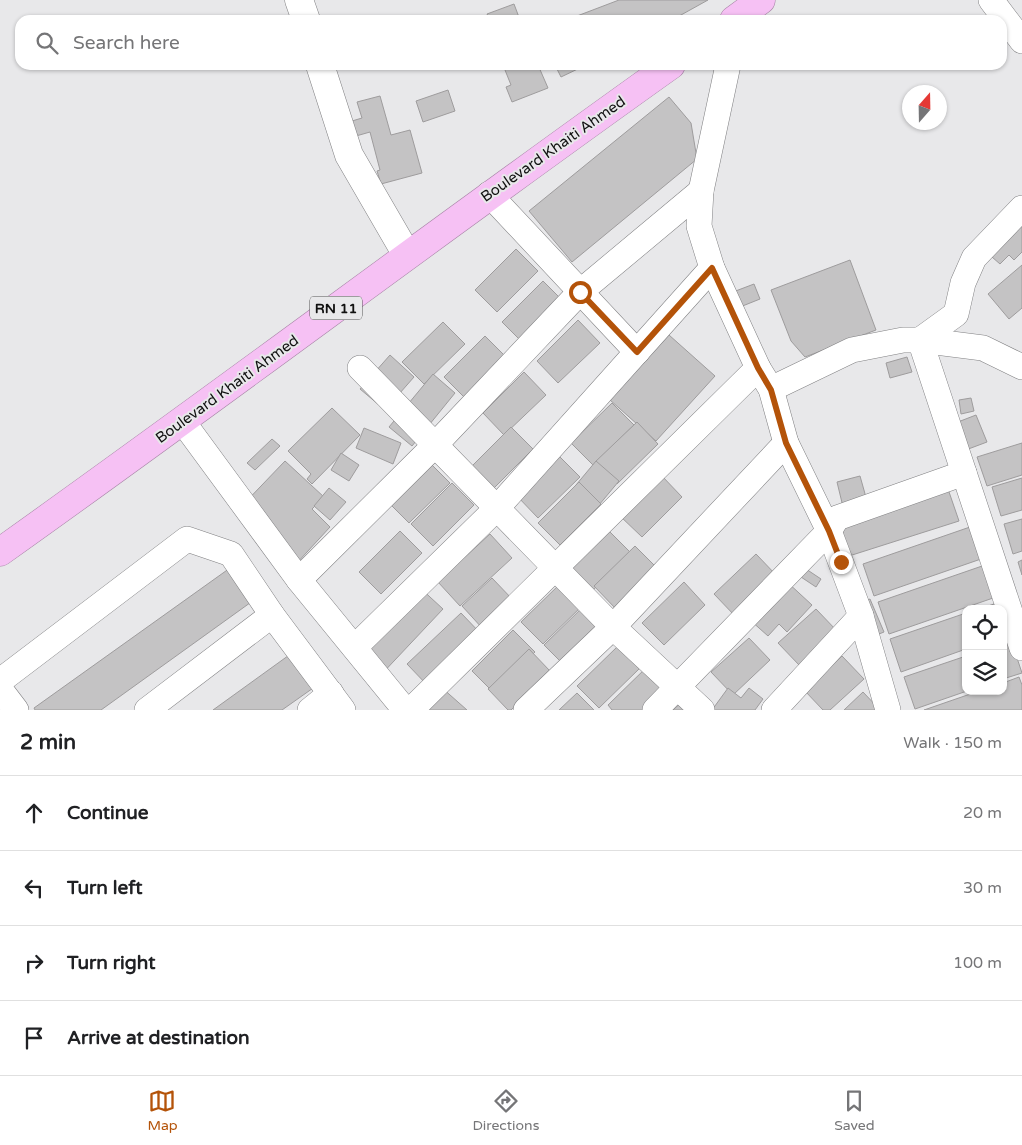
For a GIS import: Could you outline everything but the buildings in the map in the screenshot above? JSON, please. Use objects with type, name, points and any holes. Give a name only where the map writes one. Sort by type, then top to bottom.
[{"type":"highway","points":[[741,15],[761,0]]},
{"type":"highway","name":"Boulevard Khaiti Ahmed","points":[[0,552],[183,422],[489,194],[664,70]]},
{"type":"street","points":[[300,0],[304,15]]},
{"type":"street","points":[[992,0],[1003,15]]},
{"type":"street","points":[[1007,20],[1022,41]]},
{"type":"street","points":[[322,70],[349,155],[407,255]]},
{"type":"street","points":[[727,70],[701,191],[699,226],[712,268],[758,368],[771,390],[786,443],[829,531],[861,616],[888,710]]},
{"type":"street","points":[[299,580],[435,445],[580,292],[701,191]]},
{"type":"street","points":[[489,194],[637,352]]},
{"type":"street","points":[[920,340],[956,314],[963,283],[974,258],[1022,208]]},
{"type":"street","points":[[355,646],[497,508],[712,268]]},
{"type":"street","points":[[771,390],[852,350],[903,340],[920,340],[983,348],[1022,367]]},
{"type":"street","points":[[920,340],[1022,648]]},
{"type":"street","points":[[360,368],[613,627],[702,710]]},
{"type":"street","points":[[411,710],[758,368]]},
{"type":"street","points":[[183,422],[299,580],[355,646],[405,710]]},
{"type":"street","points":[[526,710],[613,627],[786,443]]},
{"type":"street","points":[[655,710],[676,686],[829,531],[837,518],[964,473]]},
{"type":"street","points":[[0,681],[187,539],[231,554],[272,615],[337,701],[310,710]]},
{"type":"street","points":[[146,710],[272,615]]},
{"type":"street","points":[[774,710],[861,616]]},
{"type":"street","points":[[0,689],[16,710]]},
{"type":"route","points":[[580,292],[637,352],[712,268],[758,368],[771,390],[786,443],[829,531],[841,562]]}]
